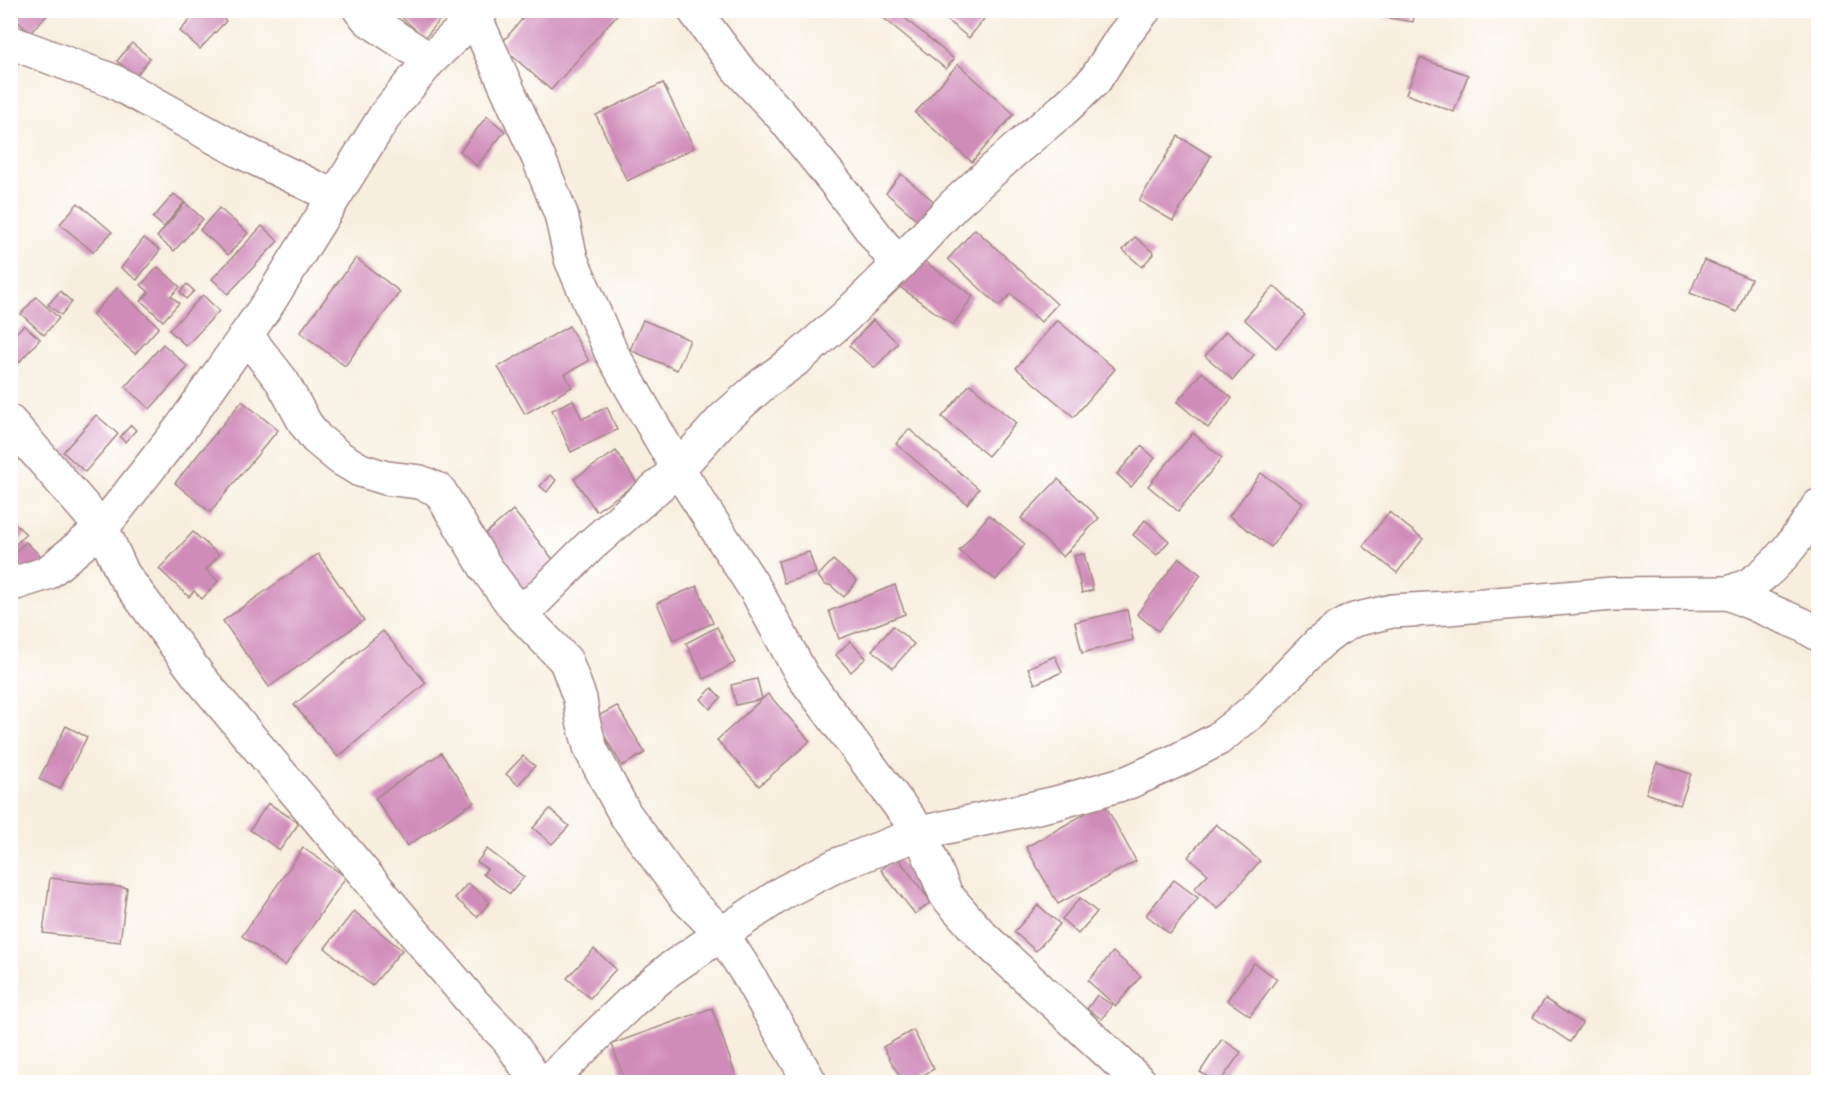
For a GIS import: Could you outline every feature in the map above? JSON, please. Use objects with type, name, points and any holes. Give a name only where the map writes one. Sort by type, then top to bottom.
[{"type":"street","points":[[360,10],[369,20],[430,60]]},
{"type":"street","points":[[694,10],[738,69],[781,115],[835,182],[898,265]]},
{"type":"street","points":[[515,608],[534,602],[590,546],[678,469],[722,420],[843,318],[898,265],[954,205],[1095,80],[1121,39],[1144,10]]},
{"type":"street","points":[[10,585],[47,573],[102,528],[181,428],[246,335],[292,267],[333,196],[386,114],[430,60],[478,14],[561,214],[571,260],[611,352],[678,469],[757,592],[802,675],[920,833],[946,895],[982,936],[1140,1083]]},
{"type":"street","points":[[10,42],[113,81],[240,151],[333,196]]},
{"type":"street","points":[[246,335],[282,381],[316,438],[340,458],[360,470],[386,478],[425,483],[439,490],[486,568],[515,608],[566,661],[580,699],[591,750],[625,814],[686,898],[722,934],[810,1083]]},
{"type":"street","points":[[10,422],[102,528],[123,574],[200,678],[474,1004],[508,1039],[537,1083]]},
{"type":"street","points":[[548,1083],[632,1001],[669,969],[784,892],[837,865],[920,833],[1056,803],[1129,782],[1179,760],[1218,739],[1252,712],[1318,643],[1354,620],[1392,611],[1613,594],[1728,593],[1749,585],[1764,574],[1813,520]]},
{"type":"street","points":[[1728,593],[1803,625],[1818,634]]},
{"type":"building","points":[[12,10],[52,10],[30,33],[10,14]]},
{"type":"building","points":[[199,10],[215,10],[226,21],[200,49],[180,31]]},
{"type":"building","points":[[401,10],[448,10],[425,38],[398,14]]},
{"type":"building","points":[[530,10],[621,10],[551,90],[500,45]]},
{"type":"building","points":[[886,10],[895,10],[954,59],[946,69],[881,16]]},
{"type":"building","points":[[935,10],[991,10],[969,38]]},
{"type":"building","points":[[1359,10],[1415,10],[1413,22],[1358,13]]},
{"type":"building","points":[[132,43],[150,58],[135,77],[117,61]]},
{"type":"building","points":[[1420,58],[1468,75],[1454,112],[1406,94]]},
{"type":"building","points":[[958,64],[1014,114],[972,162],[915,113]]},
{"type":"building","points":[[663,83],[694,148],[627,181],[596,115]]},
{"type":"building","points":[[487,116],[505,131],[477,166],[460,151]]},
{"type":"building","points":[[1178,136],[1211,156],[1173,221],[1139,201]]},
{"type":"building","points":[[901,174],[937,204],[921,223],[886,193]]},
{"type":"building","points":[[174,194],[184,202],[164,227],[153,218]]},
{"type":"building","points":[[78,203],[112,232],[93,252],[60,224]]},
{"type":"building","points":[[185,203],[203,219],[174,251],[157,237]]},
{"type":"building","points":[[219,208],[248,233],[228,255],[200,230]]},
{"type":"building","points":[[262,226],[278,241],[228,294],[212,279]]},
{"type":"building","points":[[975,229],[1057,304],[1041,322],[1011,294],[999,306],[948,259]]},
{"type":"building","points":[[1135,237],[1154,253],[1142,267],[1123,250]]},
{"type":"building","points":[[144,238],[160,250],[137,280],[121,268]]},
{"type":"building","points":[[356,258],[400,292],[345,366],[300,332]]},
{"type":"building","points":[[921,259],[973,296],[953,325],[900,287]]},
{"type":"building","points":[[1704,260],[1751,279],[1737,312],[1690,293]]},
{"type":"building","points":[[158,267],[180,287],[171,296],[179,303],[163,321],[141,301],[149,292],[141,285]]},
{"type":"building","points":[[187,284],[194,291],[186,299],[180,292]]},
{"type":"building","points":[[1274,286],[1305,315],[1276,348],[1244,319]]},
{"type":"building","points":[[117,288],[159,327],[135,354],[92,315]]},
{"type":"building","points":[[60,291],[72,302],[61,315],[48,305]]},
{"type":"building","points":[[203,295],[219,311],[186,346],[169,330]]},
{"type":"building","points":[[36,297],[59,318],[44,335],[21,314]]},
{"type":"building","points":[[643,320],[690,340],[677,370],[630,350]]},
{"type":"building","points":[[873,320],[898,343],[875,368],[849,346]]},
{"type":"building","points":[[1057,320],[1115,369],[1074,417],[1016,368]]},
{"type":"building","points":[[24,325],[40,339],[13,369],[10,367],[10,339]]},
{"type":"building","points":[[569,326],[589,361],[565,374],[572,387],[525,414],[498,367]]},
{"type":"building","points":[[1226,331],[1254,355],[1233,380],[1205,356]]},
{"type":"building","points":[[163,344],[188,367],[150,409],[125,387]]},
{"type":"building","points":[[1202,372],[1232,398],[1208,428],[1177,402]]},
{"type":"building","points":[[970,384],[1016,423],[988,456],[942,417]]},
{"type":"building","points":[[573,400],[582,419],[607,407],[617,430],[571,452],[552,410]]},
{"type":"building","points":[[242,401],[278,430],[210,512],[175,483]]},
{"type":"building","points":[[96,415],[118,434],[85,472],[63,452]]},
{"type":"building","points":[[131,425],[136,430],[125,442],[120,437]]},
{"type":"building","points":[[909,429],[979,489],[967,504],[896,444]]},
{"type":"building","points":[[1193,433],[1222,458],[1178,511],[1148,486]]},
{"type":"building","points":[[1141,446],[1155,458],[1131,487],[1117,474]]},
{"type":"building","points":[[616,451],[637,483],[596,511],[574,479]]},
{"type":"building","points":[[1261,473],[1303,503],[1271,547],[1229,516]]},
{"type":"building","points":[[550,475],[556,480],[547,492],[540,486]]},
{"type":"building","points":[[1058,479],[1099,518],[1063,557],[1021,518]]},
{"type":"building","points":[[513,510],[561,569],[527,597],[479,539]]},
{"type":"building","points":[[1389,512],[1423,539],[1397,573],[1363,546]]},
{"type":"building","points":[[989,515],[1025,544],[996,580],[959,551]]},
{"type":"building","points":[[10,519],[26,534],[10,550]]},
{"type":"building","points":[[1145,520],[1169,541],[1157,555],[1133,535]]},
{"type":"building","points":[[193,532],[219,555],[206,570],[218,581],[202,599],[194,591],[189,597],[159,569]]},
{"type":"building","points":[[26,542],[45,561],[30,575],[11,556]]},
{"type":"building","points":[[809,552],[816,573],[784,583],[778,561]]},
{"type":"building","points":[[318,554],[364,620],[269,687],[223,621]]},
{"type":"building","points":[[1084,554],[1093,590],[1082,593],[1074,556]]},
{"type":"building","points":[[1179,558],[1201,575],[1158,631],[1137,614]]},
{"type":"building","points":[[833,560],[857,581],[844,597],[830,585],[825,585],[818,576]]},
{"type":"building","points":[[895,585],[905,614],[839,639],[829,611]]},
{"type":"building","points":[[697,586],[713,623],[673,640],[657,603]]},
{"type":"building","points":[[1127,610],[1133,640],[1082,653],[1075,622]]},
{"type":"building","points":[[893,626],[914,644],[893,668],[872,650]]},
{"type":"building","points":[[717,627],[735,663],[704,679],[686,643]]},
{"type":"building","points":[[383,631],[426,683],[338,757],[294,705]]},
{"type":"building","points":[[850,641],[866,658],[851,672],[836,655]]},
{"type":"building","points":[[1055,656],[1062,672],[1035,684],[1028,668]]},
{"type":"building","points":[[757,679],[762,699],[736,705],[731,685]]},
{"type":"building","points":[[712,688],[721,698],[710,709],[701,699]]},
{"type":"building","points":[[768,694],[810,741],[759,786],[717,740]]},
{"type":"building","points":[[617,706],[645,753],[622,766],[594,718]]},
{"type":"building","points":[[66,726],[87,737],[60,789],[39,779]]},
{"type":"building","points":[[441,753],[474,802],[407,846],[375,798]]},
{"type":"building","points":[[523,756],[535,766],[518,785],[506,774]]},
{"type":"building","points":[[1657,763],[1691,774],[1680,805],[1646,793]]},
{"type":"building","points":[[268,803],[299,823],[280,850],[250,830]]},
{"type":"building","points":[[1104,803],[1136,861],[1058,904],[1026,847]]},
{"type":"building","points":[[550,809],[569,826],[552,844],[533,828]]},
{"type":"building","points":[[1216,824],[1260,861],[1218,909],[1194,889],[1208,874],[1188,857]]},
{"type":"building","points":[[303,848],[346,877],[285,966],[242,936]]},
{"type":"building","points":[[487,849],[524,877],[510,894],[483,874],[487,869],[477,862]]},
{"type":"building","points":[[897,857],[931,902],[915,914],[881,870]]},
{"type":"building","points":[[50,878],[127,888],[120,942],[43,933]]},
{"type":"building","points":[[1174,880],[1198,898],[1170,934],[1146,915]]},
{"type":"building","points":[[468,883],[490,902],[477,917],[455,898]]},
{"type":"building","points":[[1080,898],[1097,912],[1078,934],[1062,919]]},
{"type":"building","points":[[1038,905],[1060,924],[1036,951],[1014,932]]},
{"type":"building","points":[[354,911],[402,950],[372,986],[325,948]]},
{"type":"building","points":[[594,949],[616,969],[590,998],[567,978]]},
{"type":"building","points":[[1113,952],[1141,976],[1116,1006],[1088,981]]},
{"type":"building","points":[[1254,963],[1277,979],[1250,1016],[1227,1000]]},
{"type":"building","points":[[1097,995],[1112,1005],[1102,1019],[1087,1009]]},
{"type":"building","points":[[1545,999],[1582,1023],[1570,1042],[1533,1017]]},
{"type":"building","points":[[712,1008],[738,1082],[625,1082],[612,1044]]},
{"type":"building","points":[[913,1030],[934,1069],[911,1082],[903,1082],[883,1047]]},
{"type":"building","points":[[1222,1039],[1241,1052],[1220,1082],[1216,1082],[1200,1072]]}]
